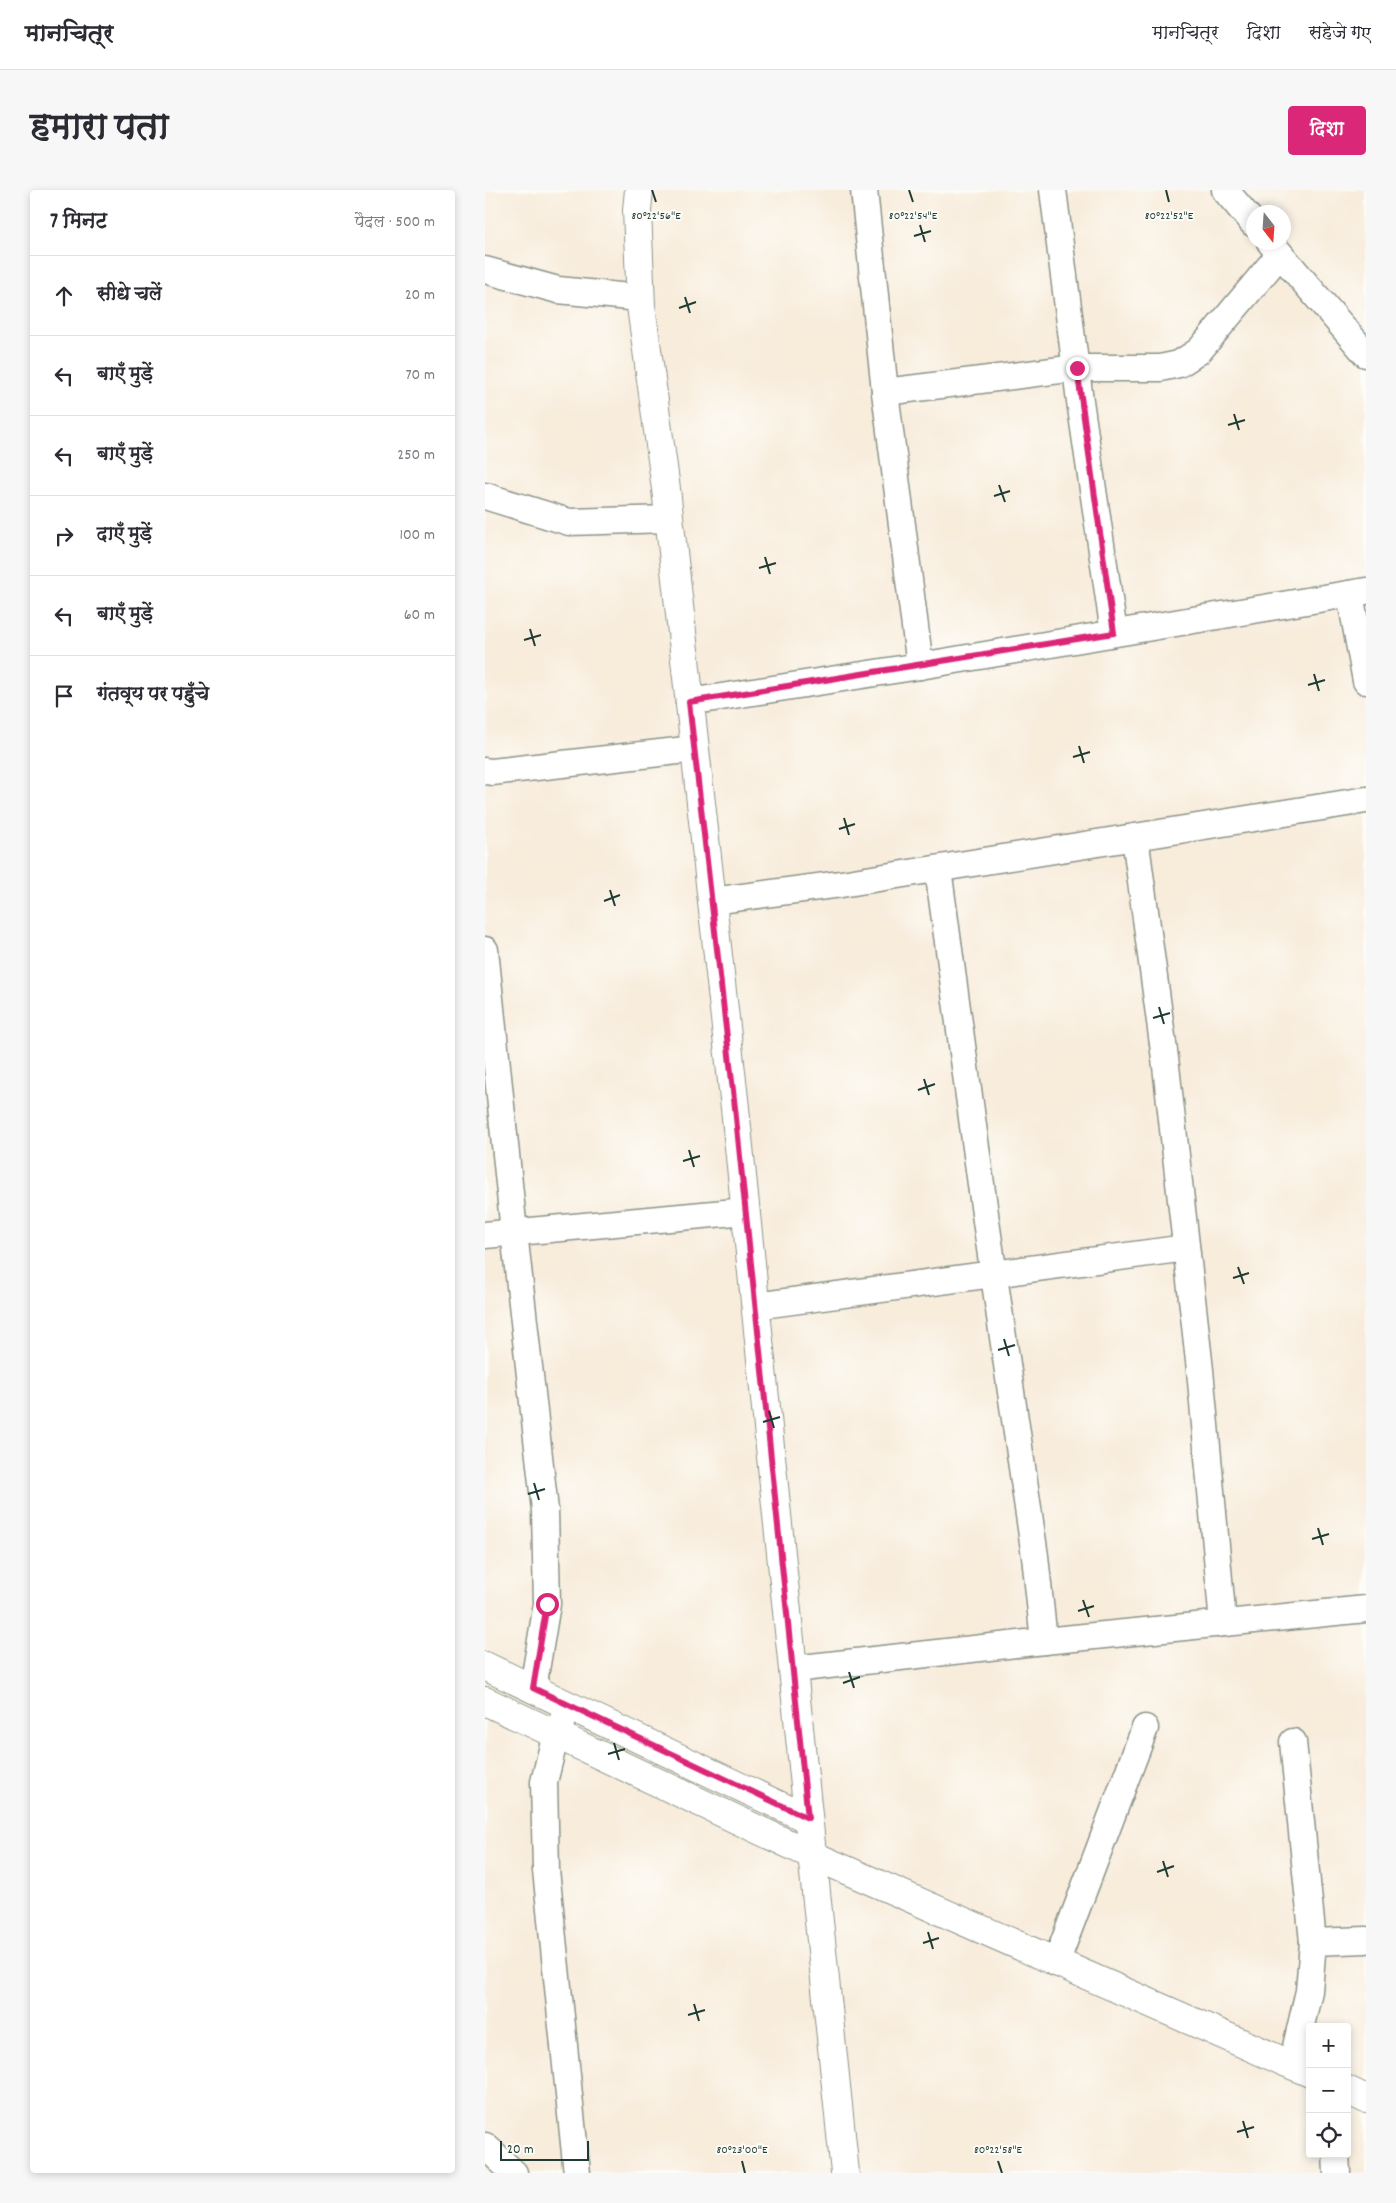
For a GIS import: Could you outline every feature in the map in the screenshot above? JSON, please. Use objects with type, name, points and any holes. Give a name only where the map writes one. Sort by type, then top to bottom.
[{"type":"street","points":[[639,190],[637,210],[640,298],[669,519],[712,901],[845,2173]]},
{"type":"street","points":[[863,190],[885,392],[920,666]]},
{"type":"street","points":[[1053,190],[1114,633]]},
{"type":"street","points":[[1225,190],[1246,215]]},
{"type":"street","points":[[885,392],[1077,368],[1160,368],[1179,364],[1199,351],[1274,250]]},
{"type":"street","points":[[1277,250],[1366,354]]},
{"type":"street","points":[[485,270],[558,290],[640,298]]},
{"type":"street","points":[[485,496],[569,522],[669,519]]},
{"type":"street","points":[[689,702],[920,666],[1358,593],[1366,681]]},
{"type":"street","points":[[485,771],[502,771],[695,749]]},
{"type":"street","points":[[712,901],[939,869],[1366,800]]},
{"type":"street","points":[[1135,837],[1166,1066],[1200,1370],[1223,1624]]},
{"type":"street","points":[[939,869],[994,1274],[1035,1556],[1044,1641]]},
{"type":"street","points":[[485,950],[490,1042],[514,1232],[545,1510],[547,1604],[533,1688]]},
{"type":"street","points":[[485,1235],[745,1211]]},
{"type":"street","points":[[755,1306],[1186,1248]]},
{"type":"street","points":[[793,1669],[1044,1641],[1366,1609]]},
{"type":"street","points":[[485,1666],[808,1818]]},
{"type":"street","points":[[485,1701],[812,1855],[1301,2069],[1313,1942],[1293,1742]]},
{"type":"street","points":[[569,1706],[556,1734],[544,1782],[546,1870],[577,2173]]},
{"type":"street","points":[[1056,1963],[1145,1728]]},
{"type":"street","points":[[1313,1942],[1366,1940]]},
{"type":"street","points":[[1351,2092],[1366,2099]]},
{"type":"street","points":[[485,2146],[514,2173]]},
{"type":"street","points":[[1336,2158],[1337,2173]]},
{"type":"route","points":[[547,1604],[533,1688],[808,1818],[735,1108],[689,702],[1114,633],[1077,368]]}]
